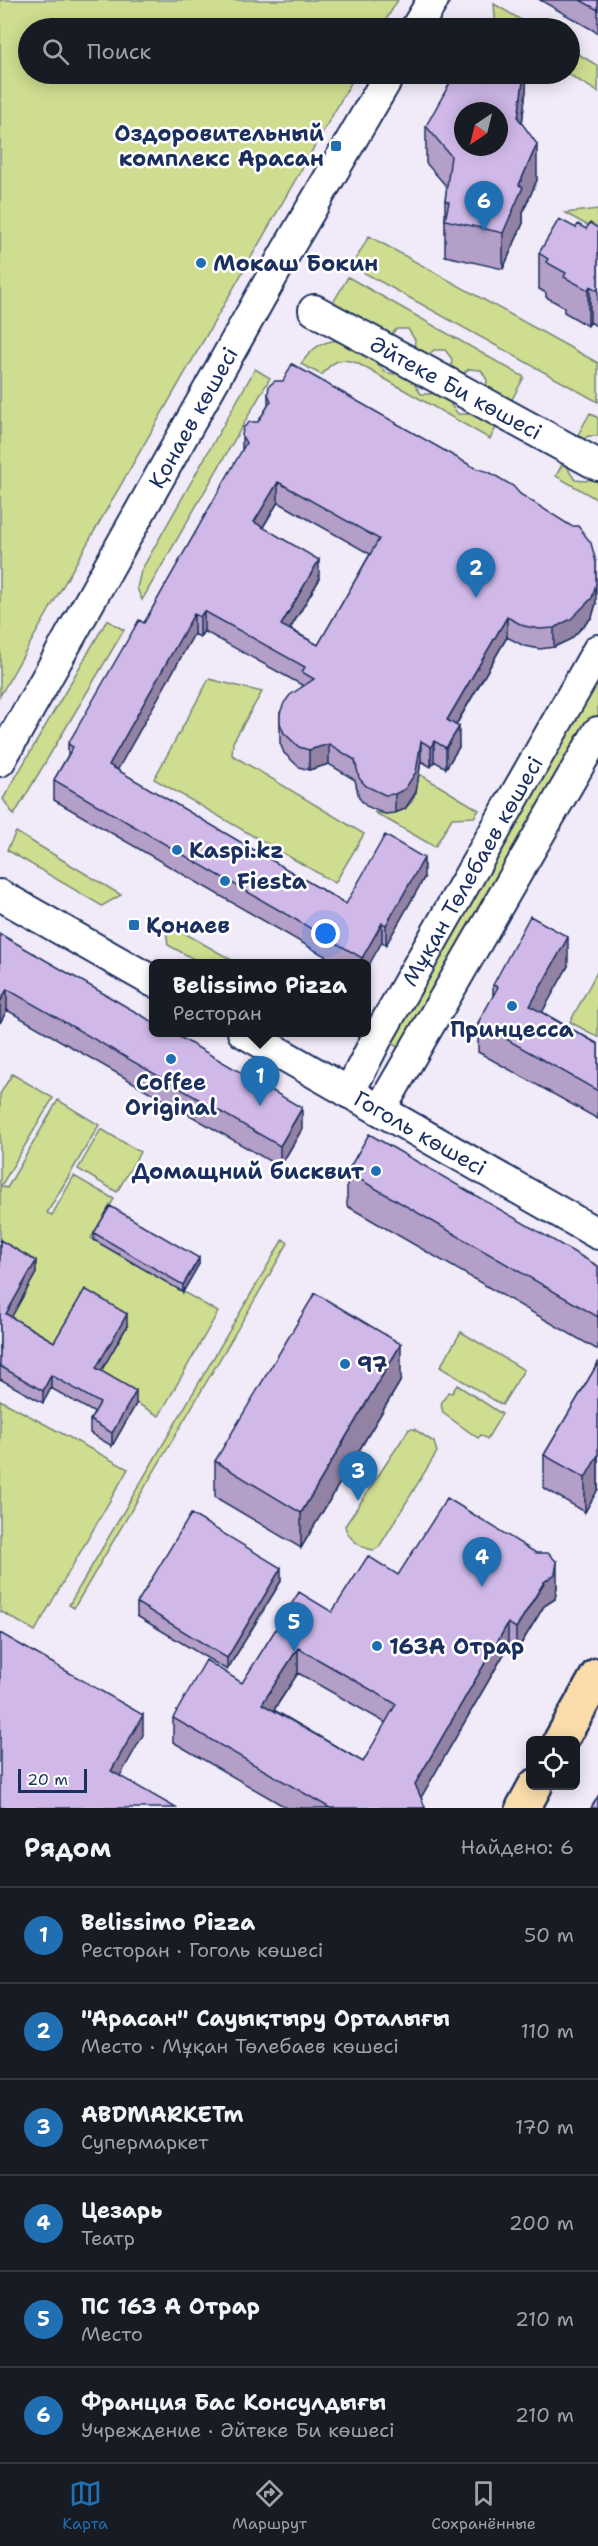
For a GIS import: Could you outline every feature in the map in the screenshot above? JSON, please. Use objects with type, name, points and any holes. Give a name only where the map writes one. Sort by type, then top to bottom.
[{"type":"main road","points":[[563,1736],[598,1675]]},
{"type":"main road","points":[[523,1808],[532,1790]]},
{"type":"street","points":[[422,18],[433,0]]},
{"type":"street","name":"Қонаев көшесі","points":[[0,761],[287,250],[384,84]]},
{"type":"street","name":"Әйтеке Би көшесі","points":[[314,310],[598,465]]},
{"type":"street","name":"Мұқан Төлебаев көшесі","points":[[349,1093],[373,1045],[598,650]]},
{"type":"street","name":"Мұқан Төлебаев көшесі","points":[[380,1110],[598,732]]},
{"type":"street","points":[[0,895],[149,980]]},
{"type":"street","name":"Гоголь көшесі","points":[[252,1037],[598,1234]]},
{"type":"green space","points":[[0,0],[398,0],[387,18],[18,18],[18,84],[350,84],[0,696]]},
{"type":"green space","points":[[494,4],[518,18],[495,18]]},
{"type":"green space","points":[[580,55],[598,66],[598,92],[580,81]]},
{"type":"green space","points":[[598,209],[598,231],[565,213]]},
{"type":"green space","points":[[369,236],[598,363],[598,402],[352,266]]},
{"type":"green space","points":[[348,277],[524,377],[510,403],[486,390],[487,380],[481,370],[469,369],[461,375],[451,370],[452,359],[445,350],[434,350],[427,356],[414,349],[415,340],[408,329],[397,329],[390,335],[333,303]]},
{"type":"green space","points":[[341,340],[378,355],[378,364],[385,372],[395,374],[403,369],[415,376],[415,385],[421,394],[431,394],[439,389],[451,395],[451,405],[458,414],[469,414],[476,409],[499,422],[490,439],[357,363],[341,360],[329,366],[322,375],[301,364],[318,346]]},
{"type":"green space","points":[[255,369],[270,378],[142,600],[137,588],[141,571]]},
{"type":"green space","points":[[590,413],[598,418],[598,436],[588,436],[580,442],[575,440]]},
{"type":"green space","points":[[565,459],[569,461],[569,471],[575,480],[586,481],[595,476],[598,478],[598,500],[556,476]]},
{"type":"green space","points":[[107,620],[124,630],[14,815],[3,799]]},
{"type":"green space","points":[[598,650],[598,732],[410,1054],[378,1036]]},
{"type":"green space","points":[[209,679],[262,692],[233,742],[232,755],[364,834],[335,883],[154,779]]},
{"type":"green space","points":[[416,772],[479,810],[474,817],[452,818],[435,847],[374,812],[394,812],[406,807],[414,798],[416,791]]},
{"type":"green space","points":[[16,832],[121,895],[102,906],[7,850]]},
{"type":"green space","points":[[165,922],[230,959],[194,959],[168,945]]},
{"type":"green space","points":[[598,970],[598,1037],[570,1022]]},
{"type":"green space","points":[[12,1074],[53,1098],[1,1186],[7,1188],[58,1100],[99,1125],[47,1213],[52,1215],[74,1176],[114,1199],[91,1238],[218,1312],[159,1416],[96,1380],[126,1326],[54,1355],[6,1327],[0,1253],[0,1094]]},
{"type":"green space","points":[[101,1129],[140,1152],[117,1192],[78,1169]]},
{"type":"green space","points":[[283,1239],[288,1243],[74,1608],[69,1605]]},
{"type":"green space","points":[[461,1332],[524,1370],[502,1405],[440,1367]]},
{"type":"green space","points":[[457,1385],[502,1414],[487,1439],[481,1435],[478,1438],[443,1413],[441,1404],[448,1392],[452,1393]]},
{"type":"green space","points":[[0,1400],[128,1469],[35,1631],[0,1611]]},
{"type":"green space","points":[[409,1429],[414,1429],[434,1442],[437,1452],[379,1547],[374,1550],[369,1549],[352,1539],[345,1526]]},
{"type":"building","points":[[580,0],[598,0],[598,10]]},
{"type":"building","points":[[449,84],[523,84],[518,118],[537,144],[519,185],[523,187],[503,233],[445,220],[449,202],[445,201],[451,156],[426,126]]},
{"type":"building","points":[[559,219],[576,228],[578,224],[586,229],[590,223],[598,228],[598,291],[590,286],[588,290],[564,277],[566,273],[546,262],[548,259],[539,253]]},
{"type":"building","points":[[292,364],[475,468],[489,472],[571,526],[578,526],[591,543],[596,562],[596,584],[592,598],[571,619],[554,628],[540,629],[524,626],[507,617],[447,720],[459,727],[446,748],[434,741],[431,747],[421,741],[416,772],[405,789],[395,794],[385,795],[366,786],[359,778],[355,760],[329,744],[309,750],[299,747],[284,733],[280,723],[280,713],[284,703],[290,695],[314,679],[302,672],[305,667],[204,611],[200,617],[194,614],[109,765],[346,904],[385,835],[424,858],[386,925],[382,923],[362,958],[54,780],[73,747],[68,744],[139,620],[144,623],[246,443],[242,436],[243,428],[250,422],[258,422],[271,401],[268,394],[269,386],[275,381],[283,381]],"holes":[[[278,482],[379,539],[318,645],[281,625],[319,560],[254,522]]]},
{"type":"building","points":[[530,916],[568,937],[530,1006],[598,1044],[598,1091],[478,1023],[498,987],[493,985]]},
{"type":"building","points":[[0,934],[149,1020],[149,1037],[180,1037],[302,1108],[280,1146],[7,989],[0,1002]]},
{"type":"building","points":[[369,1134],[598,1266],[598,1317],[347,1172]]},
{"type":"building","points":[[110,1206],[199,1258],[183,1285],[94,1233]]},
{"type":"building","points":[[0,1240],[36,1261],[6,1314],[54,1342],[85,1289],[127,1314],[96,1368],[136,1391],[112,1433],[90,1420],[100,1403],[51,1375],[43,1391],[0,1366]]},
{"type":"building","points":[[315,1293],[401,1344],[301,1513],[215,1461]]},
{"type":"building","points":[[598,1363],[598,1455],[585,1478],[544,1455]]},
{"type":"building","points":[[447,1498],[536,1553],[548,1553],[557,1562],[555,1574],[544,1582],[516,1628],[508,1623],[415,1784],[425,1807],[330,1808],[173,1718],[206,1660],[242,1683],[299,1592],[332,1612],[368,1556],[398,1575]],"holes":[[[298,1648],[396,1704],[363,1762],[262,1704]]]},
{"type":"building","points":[[191,1514],[281,1568],[227,1658],[137,1603]]},
{"type":"building","points":[[0,1633],[143,1715],[111,1771],[176,1808],[0,1807]]},
{"type":"building","points":[[598,1796],[598,1808],[591,1808]]},
{"type":"place","name":"Оздоровительный комплекс Арасан","points":[[336,146]]},
{"type":"place","name":"Франция Бас Консулдығы","points":[[484,231]]},
{"type":"place","name":"Мокаш Бокин","points":[[201,263]]},
{"type":"place","name":"\"Арасан\" Сауықтыру Орталығы","points":[[476,598]]},
{"type":"place","name":"Kaspi.kz","points":[[177,850]]},
{"type":"place","name":"Fiesta","points":[[225,881]]},
{"type":"place","name":"Қонаев","points":[[134,925]]},
{"type":"place","name":"Принцесса","points":[[512,1006]]},
{"type":"place","name":"Coffee Original","points":[[171,1059]]},
{"type":"place","name":"Belissimo Pizza","points":[[260,1106]]},
{"type":"place","name":"Домащний бисквит","points":[[376,1171]]},
{"type":"place","name":"97","points":[[345,1364]]},
{"type":"place","name":"ABDMARKETm","points":[[358,1501]]},
{"type":"place","name":"Цезарь","points":[[482,1587]]},
{"type":"place","name":"163А Отрар","points":[[377,1646]]},
{"type":"place","name":"ПС 163 А Отрар","points":[[294,1652]]}]
